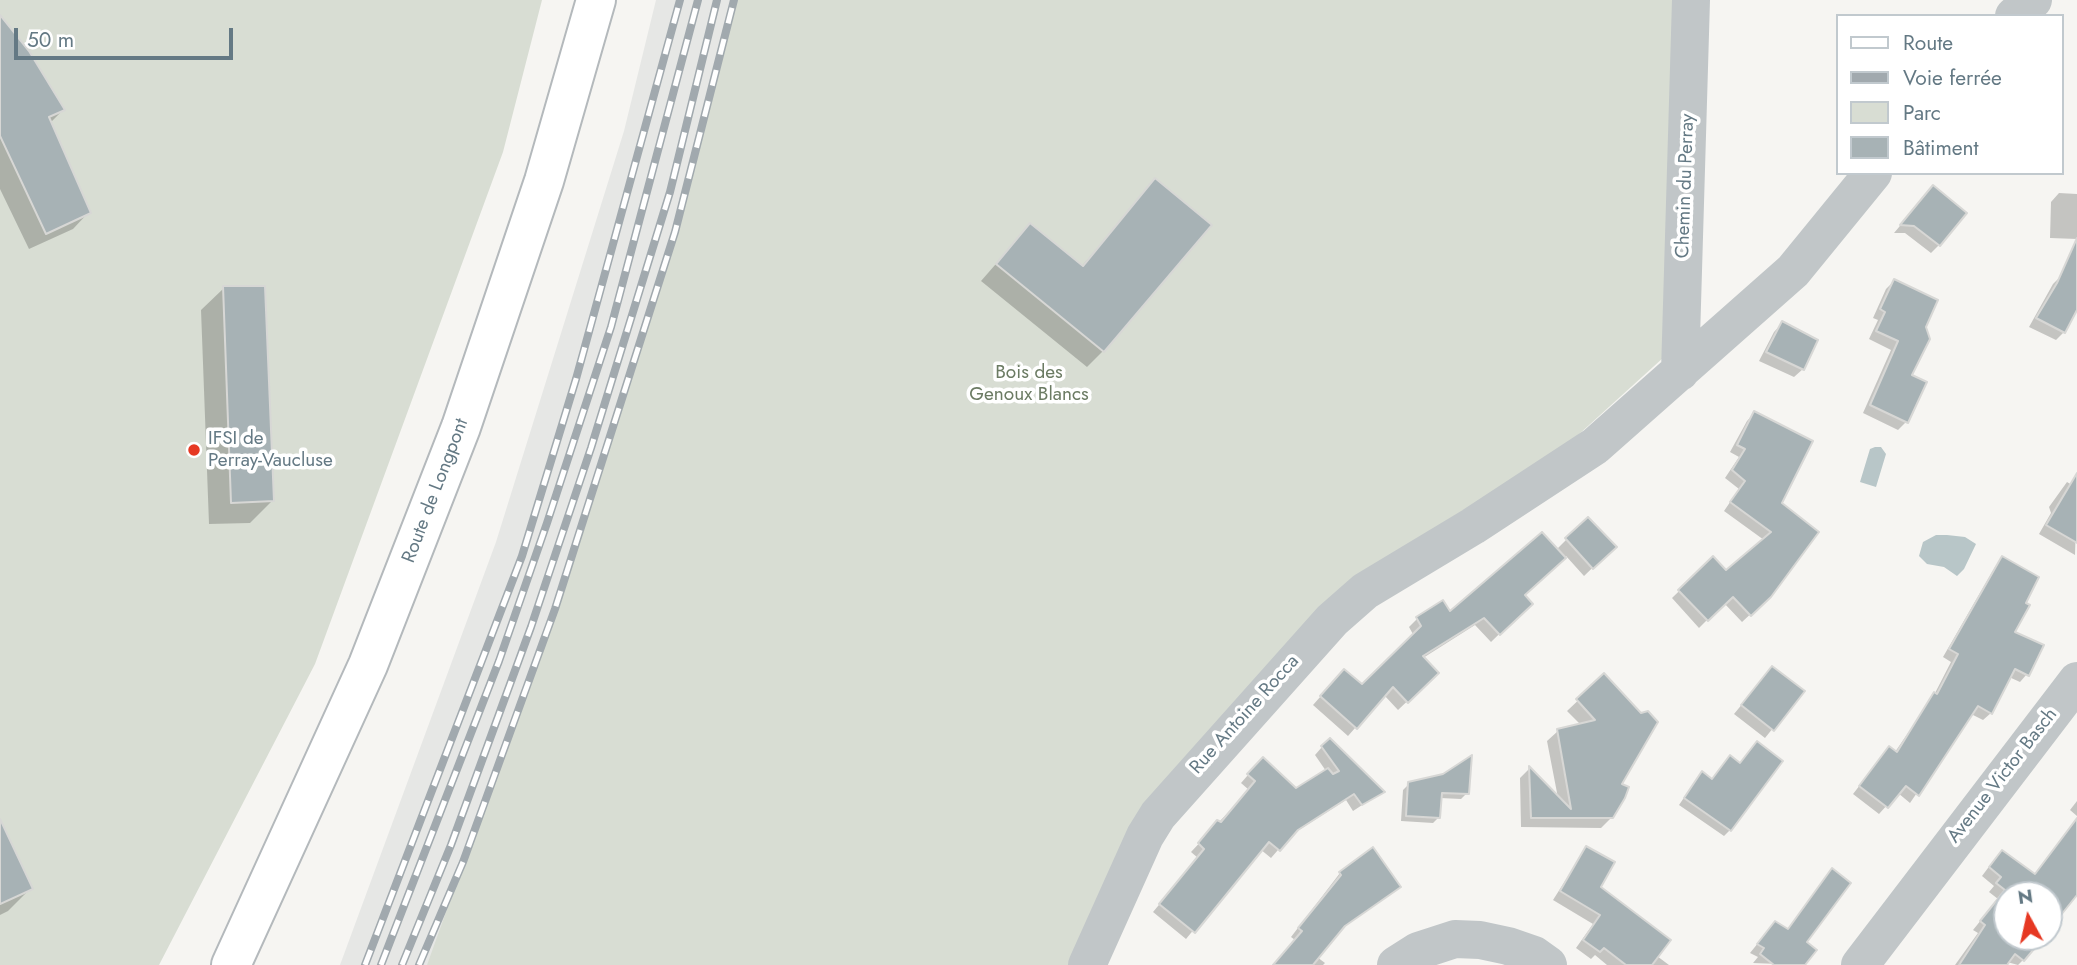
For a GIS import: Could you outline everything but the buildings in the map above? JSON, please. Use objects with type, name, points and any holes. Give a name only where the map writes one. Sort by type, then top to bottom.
[{"type":"main road","name":"Route de Longpont","points":[[230,965],[368,665],[461,427],[544,181],[596,0]]},
{"type":"street","name":"Chemin du Perray","points":[[1681,372],[1691,0]]},
{"type":"street","points":[[2016,14],[2033,0]]},
{"type":"street","name":"Rue Antoine Rocca","points":[[1087,965],[1146,836],[1181,787],[1347,605],[1595,446],[1793,271],[1872,175]]},
{"type":"street","name":"Avenue Victor Basch","points":[[1860,965],[2077,681]]},
{"type":"street","points":[[1396,965],[1427,947],[1455,939],[1508,946],[1534,955],[1548,965]]},
{"type":"shaded area","points":[[656,0],[779,0],[459,965],[340,965],[496,542],[624,131]]},
{"type":"shaded area","points":[[1881,447],[1886,454],[1876,487],[1860,482],[1870,449]]},
{"type":"shaded area","points":[[1936,535],[1965,537],[1976,544],[1964,569],[1957,576],[1944,567],[1927,564],[1919,556],[1923,542]]},
{"type":"green space","points":[[0,0],[542,0],[503,152],[315,664],[159,965],[0,965]]},
{"type":"green space","name":"Bois des Genoux Blancs","points":[[734,0],[1678,0],[1664,357],[1577,436],[1458,517],[1172,797],[1087,965],[427,965],[555,609],[675,232]]},
{"type":"railway","points":[[365,965],[522,556],[576,379],[680,0]]},
{"type":"railway","points":[[381,965],[499,661],[547,523],[611,327],[698,0]]},
{"type":"railway","points":[[402,965],[451,845],[531,627],[591,448],[670,192],[717,0]]},
{"type":"railway","points":[[419,965],[463,862],[555,609],[675,232],[734,0]]},
{"type":"place","name":"IFSI de Perray-Vaucluse","points":[[194,450]]}]
